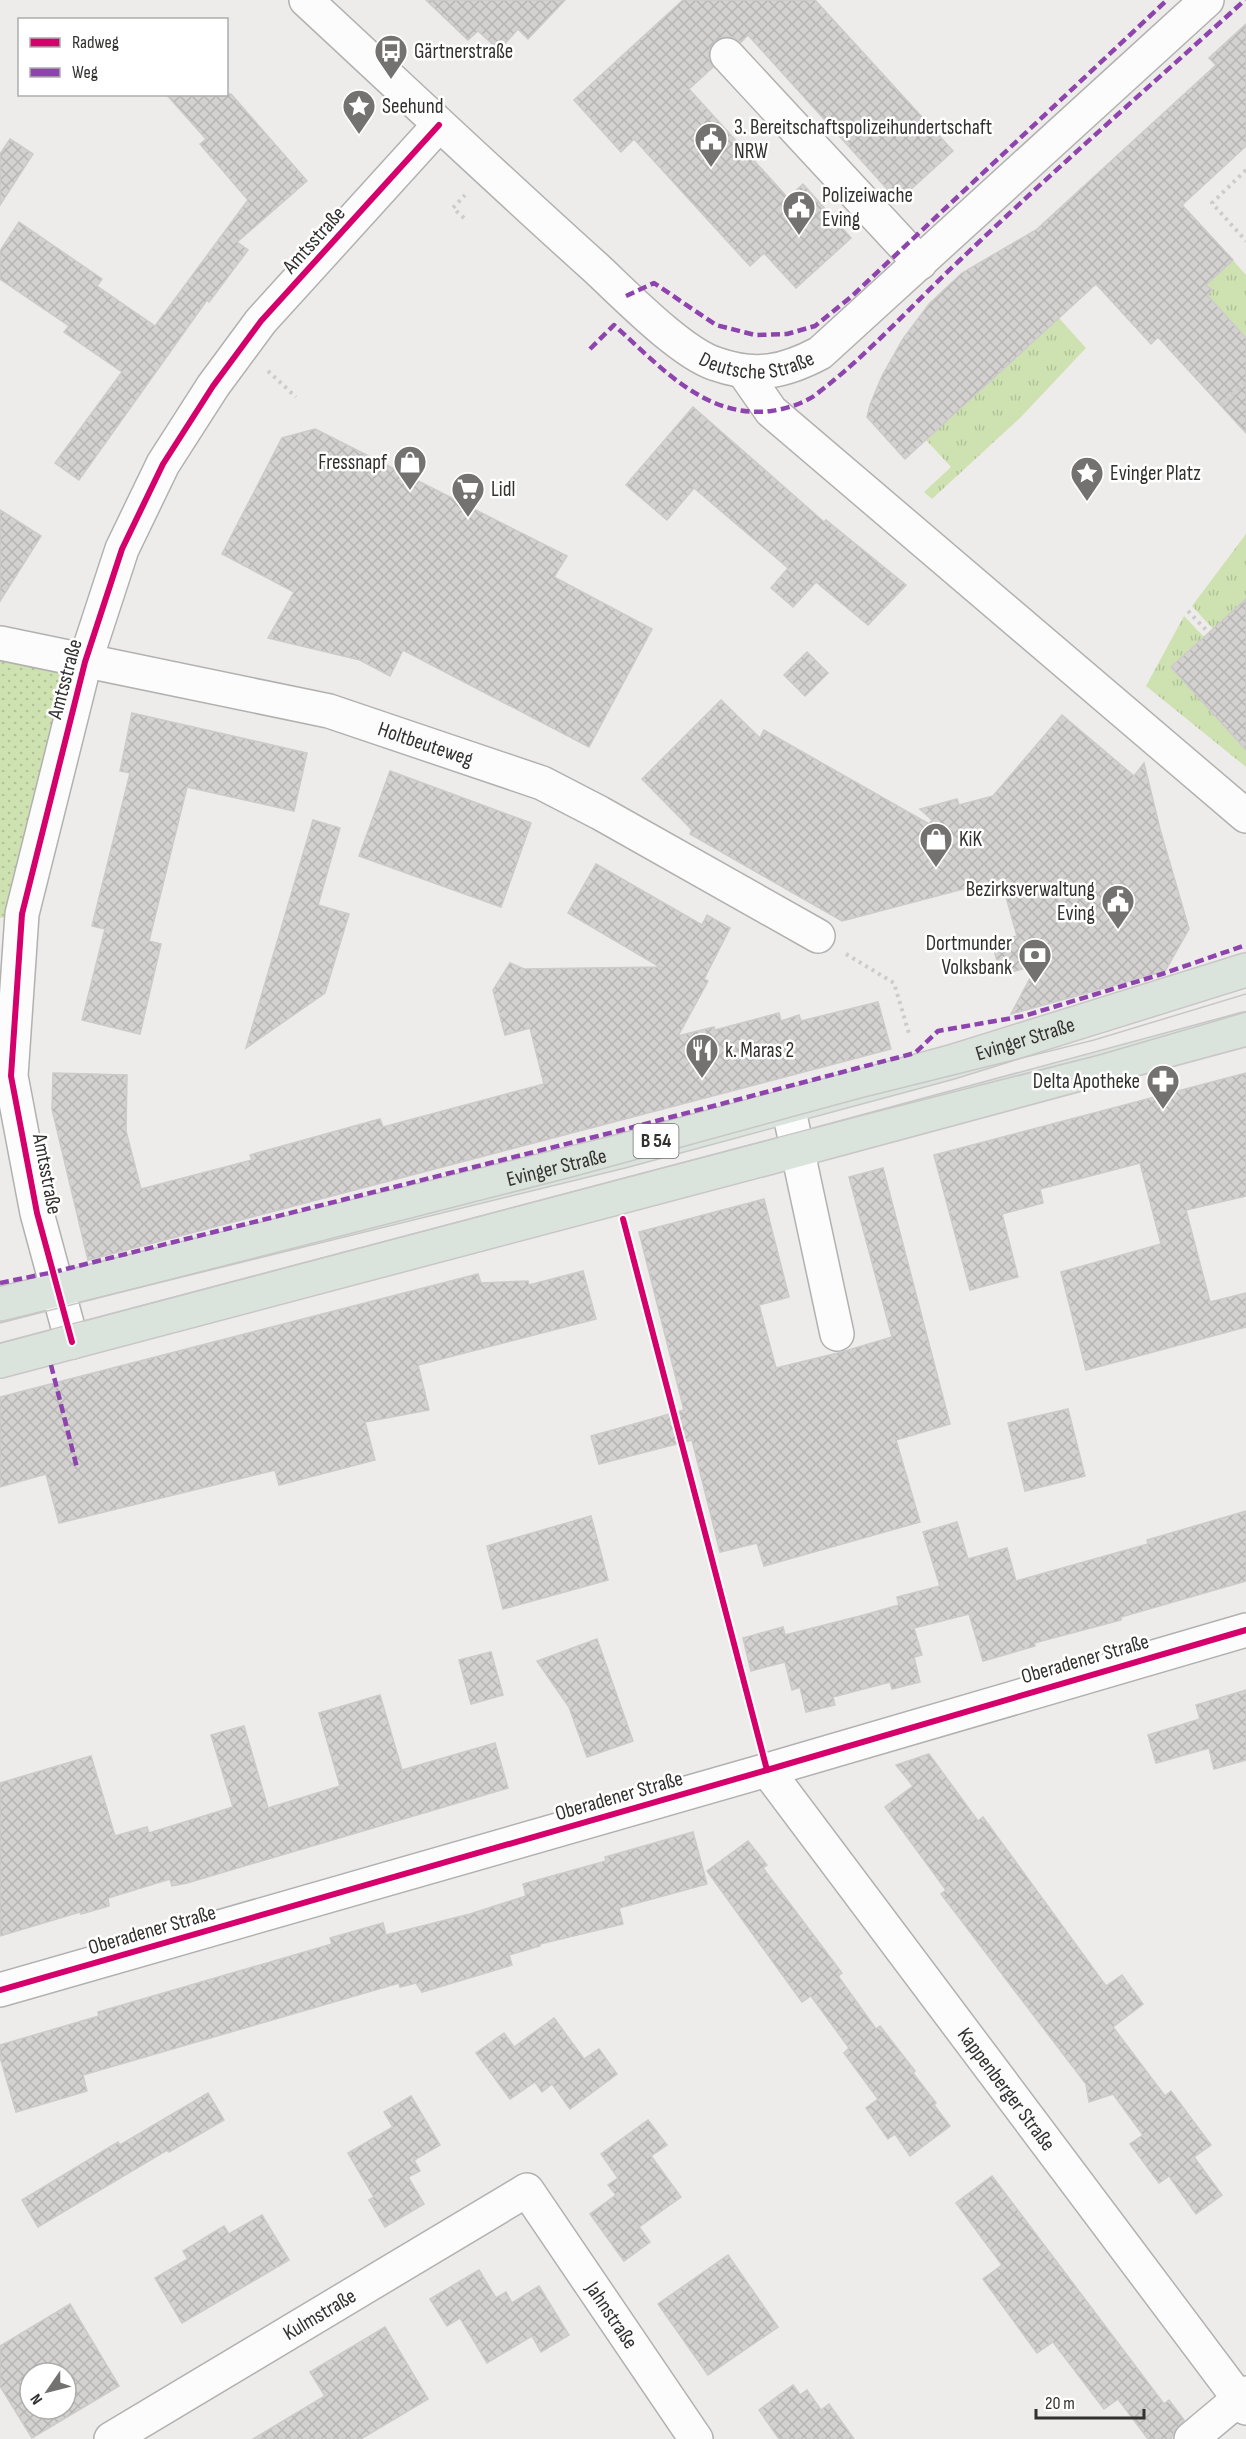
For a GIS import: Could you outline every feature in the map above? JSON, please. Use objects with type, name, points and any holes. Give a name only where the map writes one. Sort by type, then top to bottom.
[{"type":"main road","name":"Evinger Straße","points":[[0,1304],[606,1155],[951,1062],[1246,970]]},
{"type":"main road","name":"B 54","points":[[0,1361],[1246,1029]]},
{"type":"street","name":"Deutsche Straße","points":[[306,0],[634,304],[680,342],[714,364],[743,371],[773,371],[796,366],[820,353],[1207,0]]},
{"type":"street","points":[[727,54],[920,263]]},
{"type":"street","name":"Amtsstraße","points":[[72,1342],[37,1214],[11,1076],[22,914],[85,662],[122,549],[163,464],[213,386],[261,321],[439,125]]},
{"type":"street","points":[[743,371],[771,411],[1246,816]]},
{"type":"street","name":"Holtbeuteweg","points":[[0,643],[329,711],[542,783],[600,813],[818,936]]},
{"type":"street","points":[[788,1106],[837,1334]]},
{"type":"street","name":"Oberadener Straße","points":[[0,1990],[767,1770],[1246,1629]]},
{"type":"street","name":"Kappenberger Straße","points":[[767,1770],[1244,2400]]},
{"type":"street","name":"Kulmstraße","points":[[111,2439],[527,2190]]},
{"type":"street","name":"Jahnstraße","points":[[527,2190],[696,2439]]},
{"type":"street","points":[[1191,2439],[1244,2400]]},
{"type":"path","points":[[1246,170],[1212,203],[1246,241]]},
{"type":"path","points":[[460,201],[453,208],[464,218]]},
{"type":"path","points":[[1221,405],[1246,382]]},
{"type":"path","points":[[1188,611],[1209,633]]},
{"type":"path","points":[[818,936],[894,983],[912,1043]]},
{"type":"green space","points":[[1233,260],[1246,275],[1246,338],[1207,295],[1211,290],[1206,285]]},
{"type":"green space","points":[[1059,318],[1086,348],[1020,418],[932,499],[924,492],[951,467],[926,440]]},
{"type":"green space","points":[[1246,534],[1246,600],[1213,629],[1192,606]]},
{"type":"green space","points":[[1184,616],[1204,637],[1171,667],[1246,750],[1246,767],[1146,686]]},
{"type":"green space","points":[[0,643],[85,662],[22,914],[0,918]]},
{"type":"building","points":[[426,0],[565,0],[528,39],[518,29],[499,50],[478,31],[468,40]]},
{"type":"building","points":[[683,0],[815,0],[953,151],[898,201],[748,35],[741,42],[732,37],[723,37],[715,41],[709,50],[709,59],[713,67],[689,89],[788,198],[803,184],[851,238],[796,288],[764,253],[750,266],[634,139],[621,152],[574,100]]},
{"type":"building","points":[[1246,24],[1246,146],[1182,205],[1233,260],[1206,285],[1212,290],[1207,295],[1246,338],[1246,433],[1158,337],[1151,344],[1096,284],[905,459],[867,417],[882,376],[903,339],[929,304],[962,273],[1036,230],[1216,65],[1209,58]]},
{"type":"building","points":[[231,94],[307,181],[237,242],[248,250],[209,302],[207,300],[79,480],[55,463],[122,372],[64,332],[69,326],[0,279],[0,251],[19,222],[102,279],[97,286],[155,326],[248,200],[200,144],[206,139],[168,96],[228,96]]},
{"type":"building","points":[[10,139],[33,154],[0,205],[0,154]]},
{"type":"building","points":[[693,407],[824,522],[826,520],[906,585],[868,625],[816,582],[793,607],[771,588],[788,568],[694,488],[667,520],[626,485]]},
{"type":"building","points":[[315,429],[567,556],[554,577],[652,629],[589,747],[403,650],[390,676],[360,660],[268,638],[294,592],[222,554],[282,438]]},
{"type":"building","points":[[0,510],[41,536],[0,601]]},
{"type":"building","points":[[1246,599],[1246,750],[1171,667]]},
{"type":"building","points":[[807,652],[828,673],[805,696],[784,675]]},
{"type":"building","points":[[721,700],[760,738],[764,730],[929,824],[932,820],[920,809],[957,799],[959,805],[993,796],[1062,715],[1134,776],[1144,763],[1160,829],[1189,929],[1165,971],[1011,1014],[1037,965],[1001,975],[992,943],[1017,936],[1001,879],[842,921],[690,834],[692,830],[642,779]]},
{"type":"building","points":[[132,713],[307,753],[294,811],[187,787],[149,941],[161,944],[140,1034],[82,1020],[105,929],[92,926],[130,773],[120,771]]},
{"type":"building","points":[[390,771],[531,823],[501,907],[359,856]]},
{"type":"building","points":[[313,820],[340,828],[318,905],[349,914],[325,993],[246,1048]]},
{"type":"building","points":[[596,864],[702,925],[707,915],[730,928],[704,979],[708,981],[678,1036],[714,1027],[715,1030],[779,1013],[781,1021],[799,1015],[801,1021],[878,1002],[891,1049],[88,1260],[52,1109],[53,1073],[127,1075],[126,1131],[141,1189],[252,1160],[250,1155],[380,1119],[383,1127],[544,1084],[530,1028],[505,1035],[493,990],[510,963],[524,969],[660,967],[568,913]]},
{"type":"building","points":[[1246,1073],[1246,1196],[1186,1210],[1210,1302],[1246,1293],[1246,1327],[1086,1370],[1061,1272],[1161,1244],[1140,1163],[1040,1189],[1043,1203],[1002,1214],[1018,1277],[970,1290],[934,1155]]},
{"type":"building","points":[[883,1168],[950,1424],[896,1440],[920,1522],[764,1566],[757,1543],[720,1552],[692,1440],[599,1464],[591,1436],[684,1410],[639,1232],[764,1199],[789,1297],[759,1305],[776,1368],[842,1352],[892,1337],[849,1177]]},
{"type":"building","points":[[583,1271],[596,1319],[418,1365],[429,1410],[365,1422],[375,1460],[279,1485],[275,1470],[59,1523],[46,1474],[0,1487],[0,1397],[478,1274],[481,1283],[528,1281],[529,1285]]},
{"type":"building","points":[[1068,1409],[1085,1476],[1025,1491],[1008,1423]]},
{"type":"building","points":[[1246,1511],[1246,1581],[1121,1617],[1121,1620],[1034,1643],[1035,1646],[983,1661],[969,1614],[914,1628],[922,1655],[914,1657],[920,1682],[892,1689],[890,1682],[833,1697],[835,1705],[806,1712],[800,1687],[792,1690],[785,1662],[751,1671],[743,1638],[783,1627],[785,1635],[864,1615],[899,1605],[897,1597],[940,1586],[923,1532],[957,1522],[968,1559],[1007,1548],[1016,1581],[1148,1544],[1147,1540]]},
{"type":"building","points":[[591,1516],[608,1580],[503,1609],[487,1546]]},
{"type":"building","points":[[597,1639],[633,1741],[587,1757],[569,1707],[537,1661]]},
{"type":"building","points":[[491,1652],[503,1695],[471,1704],[459,1660]]},
{"type":"building","points":[[1246,1690],[1246,1760],[1214,1769],[1209,1748],[1156,1763],[1148,1735],[1200,1719],[1196,1705]]},
{"type":"building","points":[[380,1695],[402,1770],[495,1743],[508,1788],[187,1883],[172,1886],[170,1879],[108,1898],[109,1906],[81,1914],[80,1912],[0,1936],[0,1783],[91,1756],[115,1836],[147,1827],[149,1833],[233,1807],[211,1735],[244,1726],[268,1808],[340,1786],[319,1713]]},
{"type":"building","points":[[929,1754],[978,1821],[983,1817],[1106,1986],[1122,1975],[1143,2004],[1113,2027],[1165,2096],[1171,2091],[1211,2145],[1194,2157],[1222,2195],[1196,2214],[1169,2176],[1159,2183],[1130,2144],[1143,2135],[1113,2094],[1089,2102],[1086,2084],[941,1894],[946,1890],[885,1807],[913,1786],[896,1765]]},
{"type":"building","points":[[693,1832],[707,1884],[619,1908],[623,1924],[540,1944],[540,1946],[509,1955],[512,1965],[422,1992],[416,1983],[400,1987],[399,1983],[83,2075],[87,2091],[16,2112],[0,2057],[0,2045],[99,2016],[98,2012],[332,1944],[330,1938],[383,1923],[386,1935],[470,1914],[526,1896],[523,1884],[606,1861],[605,1857]]},
{"type":"building","points":[[748,1841],[767,1865],[763,1868],[842,1973],[838,1976],[876,2029],[880,2026],[915,2071],[913,2073],[950,2126],[910,2156],[895,2134],[888,2139],[866,2108],[878,2099],[844,2053],[849,2048],[811,1996],[802,2002],[707,1871]]},
{"type":"building","points":[[554,2018],[584,2059],[599,2049],[617,2074],[570,2109],[552,2084],[542,2092],[535,2082],[510,2099],[476,2053],[504,2033],[514,2047]]},
{"type":"building","points":[[208,2093],[224,2120],[169,2152],[167,2150],[38,2227],[22,2200],[118,2142],[120,2145]]},
{"type":"building","points":[[411,2096],[440,2145],[414,2160],[420,2171],[408,2177],[424,2204],[385,2227],[369,2200],[374,2197],[348,2153],[393,2127],[384,2112]]},
{"type":"building","points":[[648,2120],[667,2145],[651,2156],[681,2197],[639,2227],[650,2242],[624,2261],[590,2214],[616,2195],[608,2185],[618,2178],[601,2154]]},
{"type":"building","points":[[992,2176],[1164,2404],[1169,2400],[1184,2420],[1171,2439],[1148,2439],[1118,2399],[1104,2409],[1053,2342],[1037,2353],[983,2279],[1002,2265],[956,2203]]},
{"type":"building","points":[[262,2215],[289,2260],[182,2323],[155,2278],[188,2259],[183,2251],[224,2226],[229,2234]]},
{"type":"building","points":[[728,2255],[778,2327],[708,2375],[658,2304]]},
{"type":"building","points":[[479,2270],[496,2298],[506,2292],[512,2303],[539,2286],[569,2335],[541,2352],[532,2336],[487,2363],[460,2318],[447,2326],[430,2299]]},
{"type":"building","points":[[70,2304],[119,2386],[78,2411],[78,2361],[18,2361],[18,2415],[0,2386],[0,2346]]},
{"type":"building","points":[[385,2327],[428,2399],[361,2439],[253,2439],[325,2396],[310,2372]]},
{"type":"building","points":[[793,2385],[800,2395],[807,2390],[821,2410],[829,2404],[854,2439],[779,2439],[759,2410]]},
{"type":"building","points":[[22,2421],[60,2421],[32,2438]]},
{"type":"tram line","points":[[0,1323],[576,1176],[861,1098],[1094,1040],[1246,994]]},
{"type":"tram line","points":[[0,1343],[1099,1055],[1246,1012]]},
{"type":"marked path","points":[[626,296],[654,283],[716,325],[755,335],[787,334],[815,326],[851,297],[1167,0]]},
{"type":"marked path","points":[[590,349],[614,325],[684,386],[725,407],[747,411],[771,411],[793,406],[809,399],[852,364],[1030,194],[1245,0]]},
{"type":"marked path","points":[[0,1283],[54,1272],[618,1131],[915,1053],[938,1031],[1024,1016],[1162,974],[1246,945]]},
{"type":"marked path","points":[[51,1365],[77,1468]]},
{"type":"cycle path","points":[[72,1342],[37,1213],[11,1076],[22,914],[85,662],[122,549],[163,464],[213,386],[261,321],[439,125]]},
{"type":"cycle path","points":[[623,1219],[767,1770]]},
{"type":"cycle path","points":[[0,1990],[1246,1630]]},
{"type":"place","name":"Gärtnerstraße","points":[[391,80]]},
{"type":"place","name":"Seehund","points":[[359,135]]},
{"type":"place","name":"3. Bereitschaftspolizeihundertschaft NRW","points":[[711,168]]},
{"type":"place","name":"Polizeiwache Eving","points":[[799,236]]},
{"type":"place","name":"Fressnapf","points":[[410,491]]},
{"type":"place","name":"Evinger Platz","points":[[1087,502]]},
{"type":"place","name":"Lidl","points":[[468,518]]},
{"type":"place","name":"KiK","points":[[936,868]]},
{"type":"place","name":"Bezirksverwaltung Eving","points":[[1118,930]]},
{"type":"place","name":"Dortmunder Volksbank","points":[[1035,984]]},
{"type":"place","name":"k. Maras 2","points":[[702,1079]]},
{"type":"place","name":"Delta Apotheke","points":[[1163,1110]]}]
